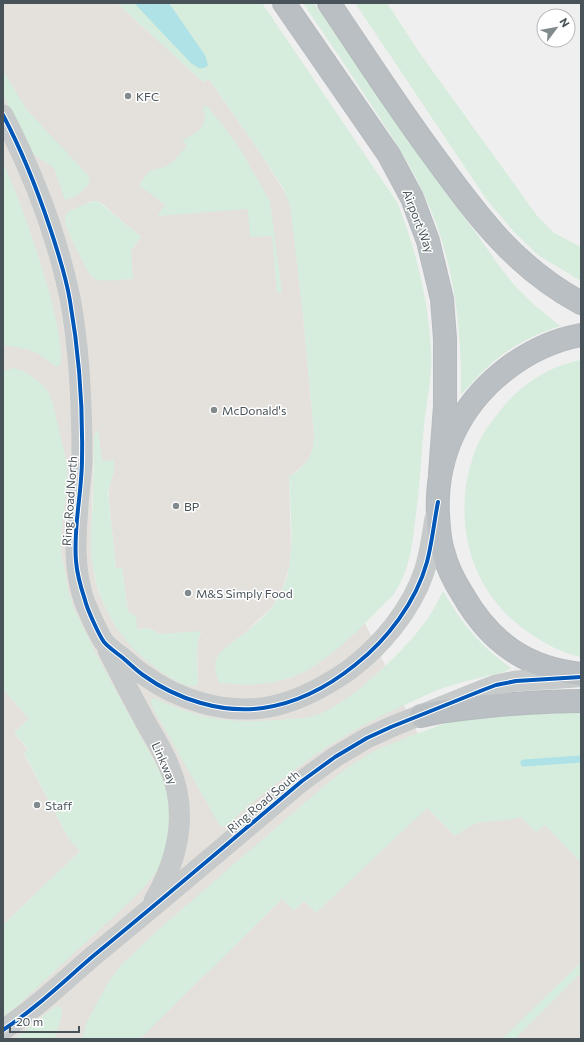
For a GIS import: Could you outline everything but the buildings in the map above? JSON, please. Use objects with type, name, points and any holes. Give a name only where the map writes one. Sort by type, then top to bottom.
[{"type":"highway","name":"Airport Way","points":[[284,3],[389,155],[412,198],[428,241],[442,299],[445,333],[445,406],[440,474]]},
{"type":"highway","points":[[329,3],[407,120],[488,228],[513,254],[543,280],[581,303]]},
{"type":"highway","points":[[581,336],[551,343],[529,353],[490,382],[474,400],[451,441],[440,474],[438,502],[439,533],[446,562],[454,580],[483,625],[512,651],[544,665],[581,675]]},
{"type":"highway","points":[[421,716],[446,710],[469,707],[528,702],[581,701]]},
{"type":"street","name":"Ring Road North","points":[[3,115],[36,187],[62,266],[70,300],[79,369],[82,461],[76,535],[76,562],[85,603],[104,642],[144,675],[172,692],[199,702],[236,708],[261,708],[281,704],[301,697],[323,686],[351,668],[379,643],[397,622],[417,588],[424,572],[429,556],[438,502]]},
{"type":"street","name":"Linkway","points":[[104,642],[169,765],[178,791],[179,834],[175,853],[171,867],[162,887],[147,913]]},
{"type":"street","name":"Ring Road South","points":[[3,1030],[23,1017],[302,781],[350,747],[372,736],[496,685],[516,681],[581,675]]},
{"type":"shaded area","points":[[3,3],[117,3],[203,82],[207,79],[211,82],[261,154],[287,196],[292,212],[314,434],[314,445],[307,462],[289,477],[291,547],[290,564],[283,588],[273,606],[246,632],[226,648],[267,683],[290,678],[322,660],[365,623],[424,747],[581,740],[581,1039],[3,1039],[3,983],[112,887],[3,376],[3,345],[29,342],[3,229]],"holes":[[[89,202],[100,202],[141,237],[112,280],[98,280],[92,277],[65,223]],[[96,431],[98,431],[102,462],[114,460],[114,471],[109,488],[109,500],[116,568],[122,568],[128,612],[137,629],[148,628],[160,634],[202,632],[199,635],[197,646],[198,682],[190,686],[172,678],[139,654],[114,624],[99,593],[91,554],[94,437]]]},
{"type":"shaded area","name":"Staff","points":[[3,689],[29,719],[14,733],[28,750],[24,754],[69,839],[80,851],[3,925]]},
{"type":"green space","points":[[117,3],[134,3],[196,67],[205,55],[169,3],[262,3],[397,202],[410,238],[420,274],[427,312],[431,349],[431,371],[411,550],[403,578],[393,595],[358,630],[331,654],[303,672],[280,681],[254,684],[219,683],[215,666],[216,660],[221,652],[245,633],[272,607],[285,584],[289,569],[292,538],[289,477],[308,460],[311,455],[314,442],[303,315],[290,205],[283,188],[211,82],[207,79],[203,82]]},
{"type":"green space","points":[[303,3],[314,3],[500,267],[515,286],[532,303],[560,326],[530,338],[505,353],[483,371],[461,395],[460,348],[455,300],[446,253],[439,230],[423,192],[399,148]]},
{"type":"green space","points":[[355,3],[387,3],[419,52],[538,217],[554,233],[581,247],[581,281],[538,255],[514,232],[487,200]]},
{"type":"green space","points":[[3,70],[26,109],[88,175],[90,182],[85,189],[76,196],[65,200],[54,168],[32,153],[3,95]]},
{"type":"green space","points":[[206,105],[240,149],[270,201],[282,292],[277,293],[272,236],[250,237],[248,209],[157,216],[165,205],[139,185],[150,170],[168,165],[187,146],[182,141],[200,129],[203,125],[205,115],[202,109]]},
{"type":"green space","points":[[3,163],[28,224],[50,297],[57,325],[61,354],[61,363],[57,367],[37,353],[26,349],[3,345]]},
{"type":"green space","points":[[93,201],[99,202],[141,237],[131,250],[133,279],[108,281],[95,279],[88,271],[80,256],[67,229],[65,217],[69,211]]},
{"type":"green space","points":[[581,360],[581,657],[555,648],[531,634],[509,617],[492,597],[479,575],[470,550],[465,525],[465,499],[469,472],[477,446],[484,432],[500,411],[517,393],[536,378],[558,367]]},
{"type":"green space","points":[[14,368],[24,371],[43,385],[49,393],[53,404],[67,464],[68,478],[61,537],[61,552],[69,593],[74,609],[96,654],[164,780],[167,787],[171,819],[169,839],[163,858],[157,871],[148,882],[136,896],[18,1005],[3,1017],[3,925],[80,851],[69,839],[24,753],[28,749],[14,733],[29,719],[3,689],[3,371]]},
{"type":"green space","points":[[96,431],[98,431],[102,461],[114,460],[114,471],[108,493],[116,568],[122,568],[128,612],[136,616],[137,629],[148,628],[160,634],[202,631],[197,648],[198,682],[196,686],[187,685],[175,680],[142,657],[119,632],[110,618],[103,602],[93,570],[91,552],[94,437]]},
{"type":"green space","points":[[443,591],[472,634],[511,668],[504,672],[437,690],[387,713],[349,733],[282,779],[250,804],[226,826],[220,826],[154,710],[151,699],[154,698],[185,711],[229,720],[278,720],[317,715],[345,700],[360,689],[389,663],[426,621]]},
{"type":"green space","points":[[581,709],[581,863],[545,825],[536,832],[521,817],[488,821],[469,827],[455,836],[427,808],[316,913],[304,901],[294,911],[282,899],[140,1039],[82,1039],[87,1022],[110,979],[121,965],[158,930],[324,786],[351,765],[376,750],[460,719]]},
{"type":"green space","points":[[581,962],[581,973],[515,1039],[502,1039]]},
{"type":"green space","points":[[56,1006],[61,1007],[62,1015],[55,1039],[14,1039]]},
{"type":"water","points":[[134,3],[169,3],[205,55],[208,65],[204,68],[200,68],[191,63]]},
{"type":"waterway","points":[[524,763],[581,759]]},
{"type":"cycle path","points":[[3,115],[23,156],[40,199],[59,255],[68,292],[78,360],[82,420],[82,472],[75,548],[78,576],[93,622],[99,634],[108,646],[140,673],[156,684],[185,698],[200,703],[216,707],[247,709],[276,706],[300,698],[323,687],[345,673],[367,655],[399,619],[408,606],[422,577],[429,555],[438,502]]},
{"type":"cycle path","points":[[3,1030],[38,1004],[302,781],[335,757],[367,738],[391,727],[496,685],[516,681],[581,677]]},
{"type":"place","name":"KFC","points":[[128,96]]},
{"type":"place","name":"McDonald's","points":[[214,410]]},
{"type":"place","name":"BP","points":[[176,506]]},
{"type":"place","name":"M&S Simply Food","points":[[188,593]]},
{"type":"place","name":"Staff","points":[[37,805]]}]
